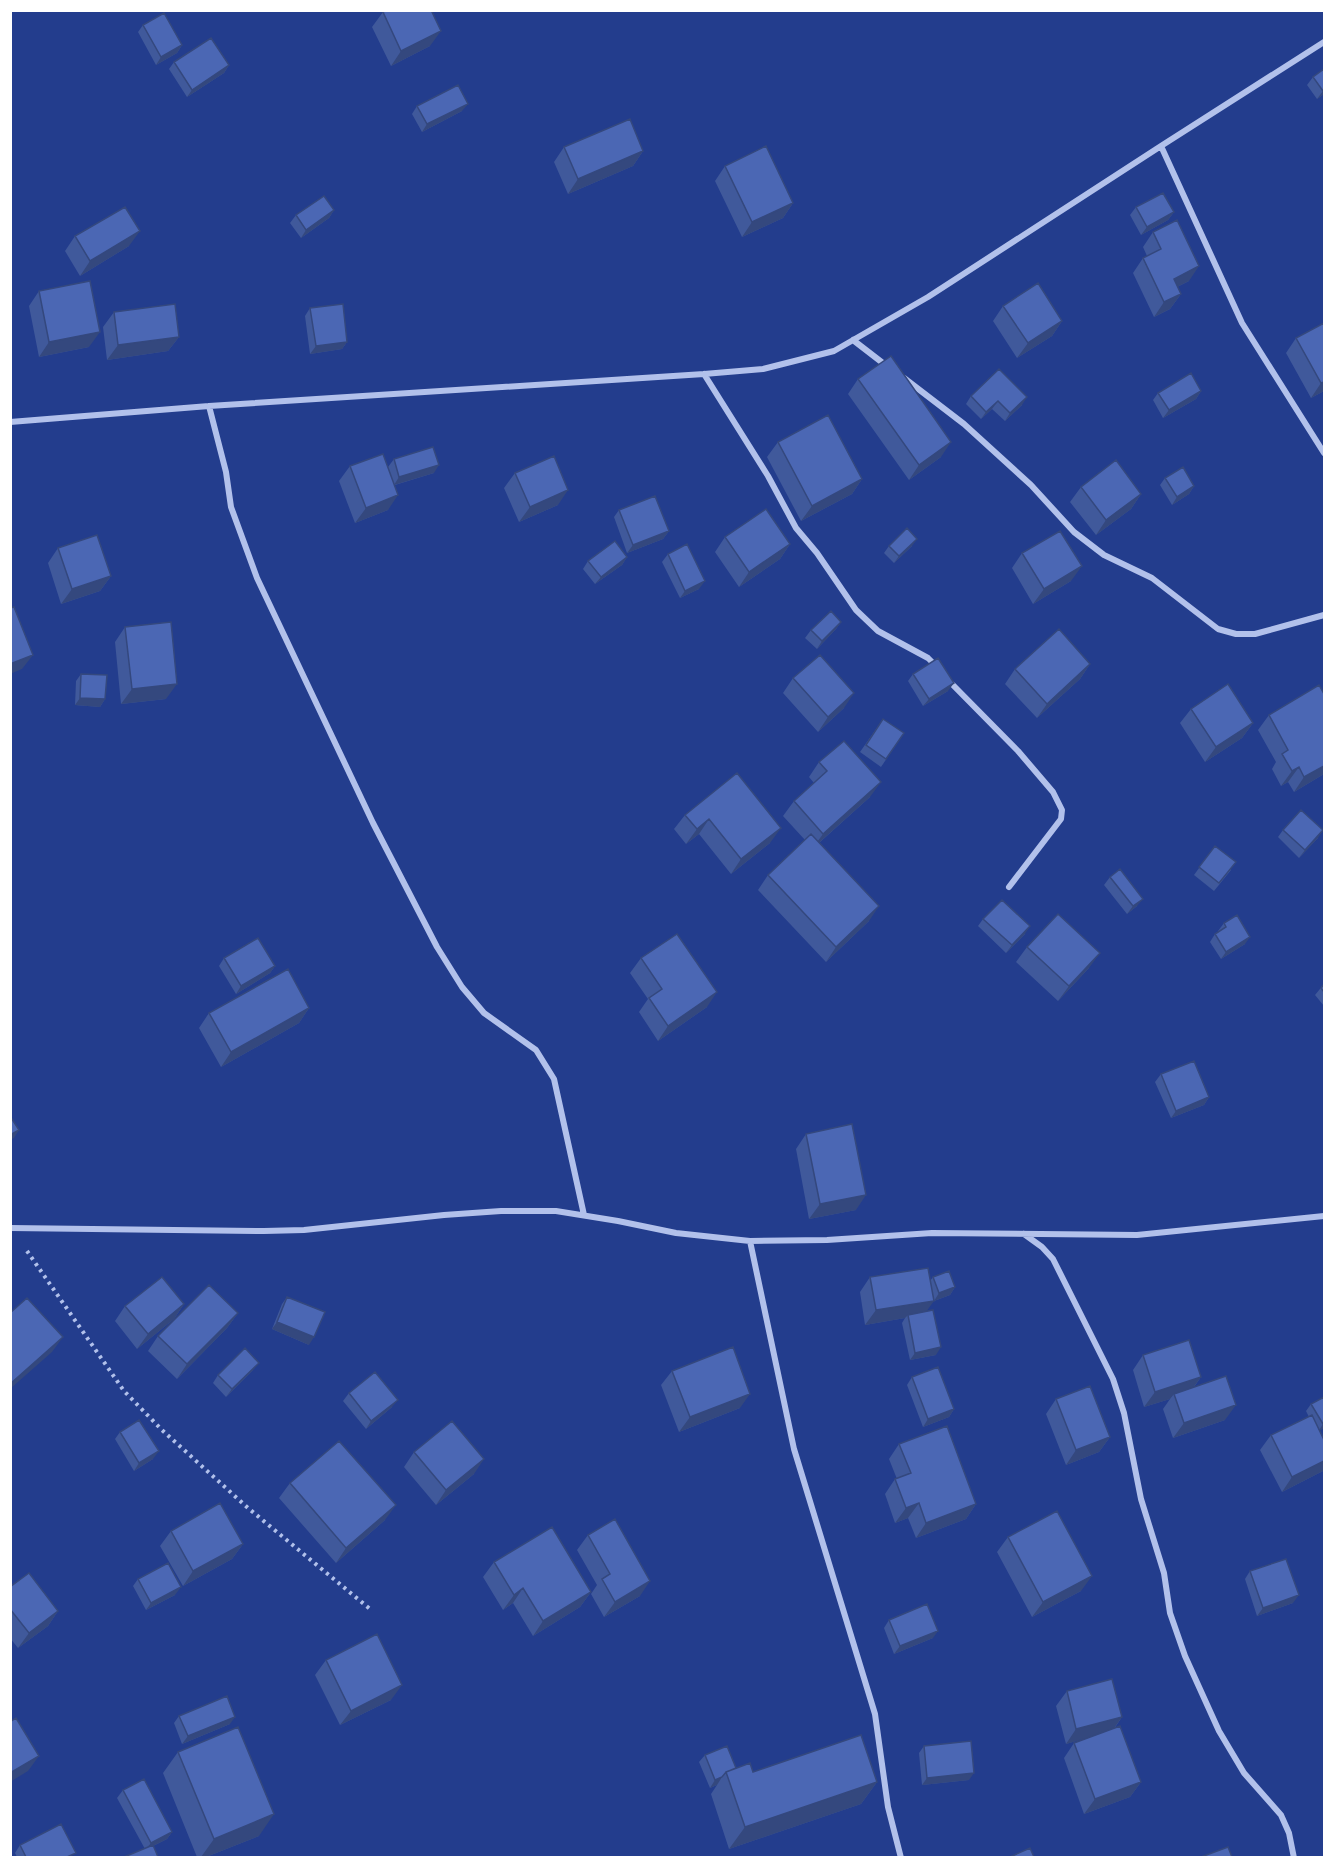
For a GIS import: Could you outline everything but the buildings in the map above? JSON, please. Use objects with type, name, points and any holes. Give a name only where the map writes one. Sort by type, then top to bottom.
[{"type":"street","points":[[10,422],[209,406],[763,369],[834,351],[928,297],[1324,42]]},
{"type":"street","points":[[1161,146],[1242,323],[1324,453]]},
{"type":"street","points":[[853,340],[890,368]]},
{"type":"street","points":[[704,374],[768,476],[796,528],[817,553],[855,610],[878,631],[928,658],[939,669]]},
{"type":"street","points":[[899,375],[964,424],[1031,485],[1074,532],[1104,555],[1152,578],[1218,629],[1236,634],[1255,634],[1324,615]]},
{"type":"street","points":[[209,406],[226,472],[231,507],[257,578],[373,824],[437,947],[462,987],[484,1013],[536,1050],[554,1079],[584,1215]]},
{"type":"street","points":[[945,677],[1018,751],[1053,792],[1062,810],[1061,819],[1009,887]]},
{"type":"street","points":[[11,1228],[304,1230],[501,1211],[556,1211],[676,1233],[750,1241],[827,1240],[932,1233],[1137,1235],[1324,1216]]},
{"type":"street","points":[[1023,1234],[1042,1247],[1053,1259],[1113,1379],[1124,1413],[1141,1499],[1164,1573],[1170,1613],[1185,1656],[1205,1704],[1244,1773],[1281,1815],[1289,1833],[1294,1857]]},
{"type":"street","points":[[750,1241],[794,1449],[875,1714],[888,1807],[901,1857]]},
{"type":"path","points":[[11,1228],[124,1391],[162,1430],[248,1508],[370,1609]]}]
